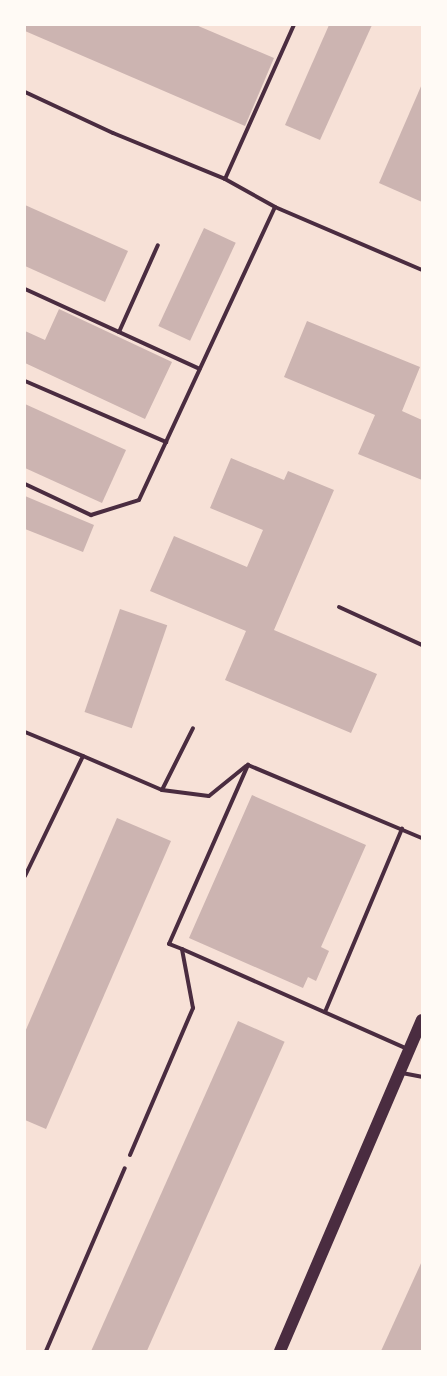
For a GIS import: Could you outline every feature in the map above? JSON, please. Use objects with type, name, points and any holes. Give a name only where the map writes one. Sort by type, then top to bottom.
[{"type":"main road","points":[[280,1351],[422,1020]]},
{"type":"lane","points":[[224,179],[294,25]]},
{"type":"lane","points":[[25,92],[113,133],[224,179],[275,208],[422,270]]},
{"type":"lane","points":[[25,484],[91,515],[140,500],[275,208]]},
{"type":"lane","points":[[119,332],[158,245]]},
{"type":"lane","points":[[25,289],[200,369]]},
{"type":"lane","points":[[25,381],[166,442]]},
{"type":"lane","points":[[339,607],[422,645]]},
{"type":"lane","points":[[162,790],[193,728]]},
{"type":"lane","points":[[25,732],[162,790],[209,796],[248,765]]},
{"type":"lane","points":[[25,876],[83,756]]},
{"type":"lane","points":[[248,765],[422,838]]},
{"type":"lane","points":[[248,765],[169,944],[409,1050]]},
{"type":"lane","points":[[326,1012],[402,829]]},
{"type":"lane","points":[[130,1155],[193,1008],[182,949]]},
{"type":"lane","points":[[400,1072],[422,1077]]},
{"type":"lane","points":[[46,1351],[125,1168]]},
{"type":"building","points":[[25,25],[196,25],[274,58],[245,126],[25,31]]},
{"type":"building","points":[[329,25],[372,25],[320,140],[285,125]]},
{"type":"building","points":[[422,84],[422,202],[379,183]]},
{"type":"building","points":[[25,205],[128,251],[105,302],[25,266]]},
{"type":"building","points":[[204,228],[236,243],[190,341],[158,326]]},
{"type":"building","points":[[59,309],[172,362],[145,419],[25,363],[25,331],[45,340]]},
{"type":"building","points":[[307,321],[420,367],[402,411],[422,420],[422,480],[358,454],[375,415],[284,377]]},
{"type":"building","points":[[25,404],[126,450],[102,503],[25,468]]},
{"type":"building","points":[[231,458],[284,480],[288,471],[334,490],[274,630],[377,674],[351,733],[225,680],[246,631],[150,591],[174,536],[247,567],[263,530],[210,508]]},
{"type":"building","points":[[25,496],[94,525],[83,552],[25,529]]},
{"type":"building","points":[[120,609],[167,625],[132,728],[85,712]]},
{"type":"building","points":[[252,795],[366,845],[321,947],[329,951],[316,981],[308,977],[303,988],[189,938]]},
{"type":"building","points":[[117,818],[171,841],[46,1129],[25,1120],[25,1032]]},
{"type":"building","points":[[238,1021],[285,1042],[147,1351],[92,1350]]},
{"type":"building","points":[[422,1261],[422,1351],[381,1351]]}]
